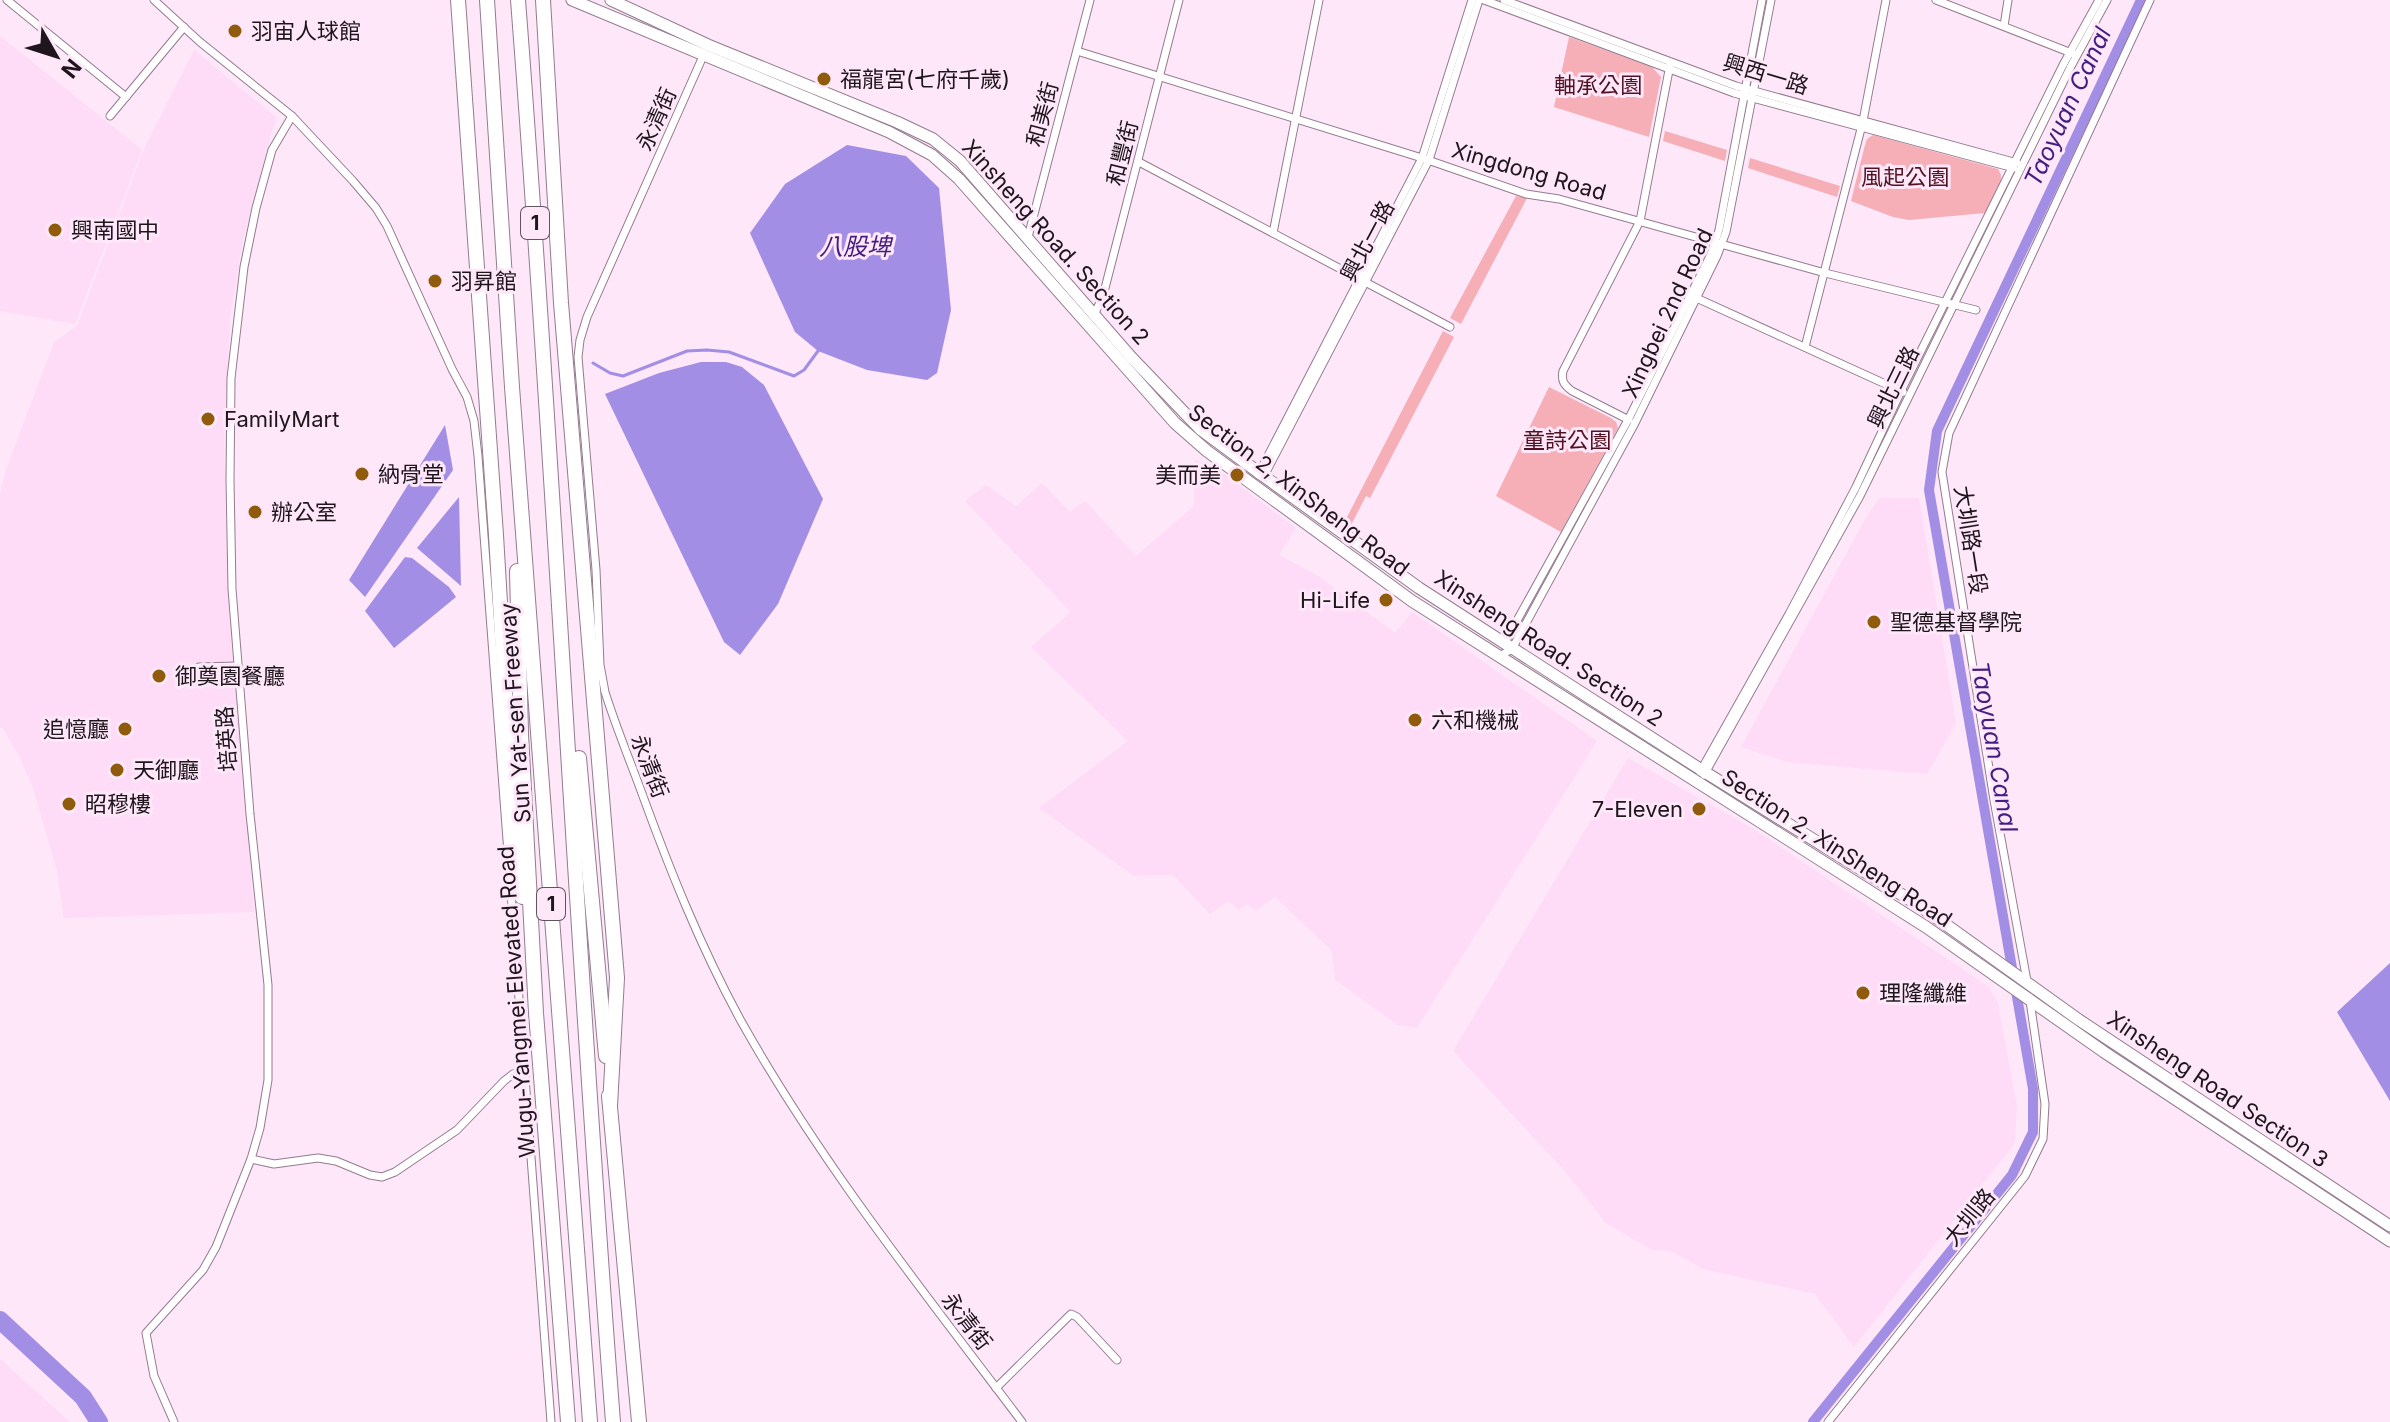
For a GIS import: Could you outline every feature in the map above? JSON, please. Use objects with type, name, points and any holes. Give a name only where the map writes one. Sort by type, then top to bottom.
[{"type":"highway","points":[[458,0],[514,840],[536,1013]]},
{"type":"highway","name":"Sun Yat-sen Freeway","points":[[487,0],[512,387],[590,1422]]},
{"type":"highway","name":"1","points":[[518,0],[613,1422]]},
{"type":"highway","points":[[543,0],[562,318],[617,978],[610,1106]]},
{"type":"highway","name":"Wugu-Yangmei Elevated Road","points":[[512,387],[521,734],[536,1013],[568,1422]]},
{"type":"highway","name":"1","points":[[550,447],[639,1422]]},
{"type":"main road","name":"Section 2, XinSheng Road","points":[[572,0],[706,50],[889,132],[932,155],[959,179],[1175,423],[1207,451],[1259,478],[1412,601],[1926,927],[2104,1052],[2390,1241]]},
{"type":"main road","name":"Xinsheng Road. Section 2","points":[[611,0],[706,50],[897,122],[933,139],[960,161],[1131,357],[1200,429],[1259,478],[1419,588],[1920,906],[2027,981]]},
{"type":"main road","name":"Xinsheng Road Section 3","points":[[2027,981],[2079,1020],[2390,1226]]},
{"type":"street","points":[[0,6],[7,0],[126,97]]},
{"type":"street","points":[[154,0],[292,116],[376,208],[394,239],[467,397],[474,421],[551,1422]]},
{"type":"street","name":"和美街","points":[[1028,237],[1090,0]]},
{"type":"street","name":"和豐街","points":[[1095,313],[1103,296],[1139,162],[1179,0]]},
{"type":"street","points":[[1273,233],[1319,0]]},
{"type":"street","points":[[1426,159],[1472,0]]},
{"type":"street","points":[[1426,159],[1482,0],[1670,65],[1640,221],[1562,378],[1565,386],[1572,391],[1632,421]]},
{"type":"street","name":"興西一路","points":[[1504,0],[1745,93],[1862,124]]},
{"type":"street","name":"Xingbei 2nd Road","points":[[1718,244],[1762,0]]},
{"type":"street","name":"Xingbei 2nd Road","points":[[1508,646],[1632,421],[1726,232],[1771,0]]},
{"type":"street","points":[[1805,347],[1862,124],[1886,0]]},
{"type":"street","points":[[1936,0],[2073,54]]},
{"type":"street","points":[[2004,26],[2008,0]]},
{"type":"street","points":[[1862,124],[2016,166],[2099,0]]},
{"type":"street","points":[[2073,54],[2107,0]]},
{"type":"street","name":"大圳路一段","points":[[2027,981],[1992,786],[1942,472],[1949,433],[2150,0]]},
{"type":"street","points":[[110,116],[184,27]]},
{"type":"street","name":"永清街","points":[[706,50],[587,317],[580,340],[578,357],[596,570],[600,665],[605,692],[671,872],[696,932],[741,1020],[851,1193],[913,1281],[1022,1422]]},
{"type":"street","name":"Xingdong Road","points":[[1077,51],[1426,159],[1526,194],[1559,199],[1825,273],[1976,310]]},
{"type":"street","name":"培英路","points":[[174,1422],[154,1376],[146,1333],[203,1270],[216,1247],[251,1159],[268,1080],[268,985],[238,666],[231,532],[231,378],[244,267],[256,208],[272,150],[292,116]]},
{"type":"street","name":"興北一路","points":[[1259,478],[1426,159]]},
{"type":"street","points":[[1139,162],[1450,327]]},
{"type":"street","name":"興北三路","points":[[1698,783],[1860,496],[1905,392],[2016,166]]},
{"type":"street","points":[[1694,297],[1905,392]]},
{"type":"street","points":[[1498,657],[1508,646]]},
{"type":"street","points":[[199,667],[238,666]]},
{"type":"street","name":"大圳路","points":[[1828,1422],[2025,1176],[2043,1139],[2045,1104],[2030,1001]]},
{"type":"street","points":[[251,1159],[274,1164],[318,1158],[382,1177],[395,1172],[457,1130],[504,1081],[524,1071]]},
{"type":"street","points":[[996,1388],[1071,1314],[1117,1360]]},
{"type":"shaded area","name":"興南國中","points":[[0,36],[142,150],[75,324],[0,311]]},
{"type":"shaded area","points":[[194,50],[276,117],[243,240],[230,318],[224,443],[227,557],[254,912],[64,918],[57,871],[33,788],[20,758],[3,728],[0,728],[0,493],[54,342],[77,326],[144,149]]},
{"type":"shaded area","points":[[1195,460],[1212,465],[1296,528],[1279,555],[1320,577],[1395,633],[1412,612],[1597,741],[1417,1028],[1398,1025],[1335,980],[1332,951],[1275,897],[1256,911],[1247,904],[1239,910],[1228,901],[1210,914],[1173,875],[1134,876],[1039,808],[1128,741],[1031,647],[1071,612],[965,501],[986,485],[1016,506],[1042,483],[1070,512],[1085,501],[1136,556],[1194,506]]},
{"type":"shaded area","name":"聖德基督學院","points":[[1879,498],[1919,498],[1956,723],[1927,774],[1787,762],[1741,747],[1864,521]]},
{"type":"shaded area","points":[[1628,758],[1752,828],[1989,987],[1998,1004],[2017,1106],[2015,1143],[1854,1347],[1815,1294],[1703,1269],[1671,1251],[1652,1250],[1606,1223],[1563,1169],[1453,1051]]},
{"type":"shaded area","points":[[0,1359],[70,1422],[0,1422]]},
{"type":"green space","name":"軸承公園","points":[[1569,37],[1652,67],[1661,77],[1649,137],[1554,107]]},
{"type":"green space","points":[[1665,131],[1727,150],[1725,161],[1663,141]]},
{"type":"green space","name":"風起公園","points":[[1873,135],[1998,169],[2001,180],[1985,213],[1909,220],[1851,201],[1867,139]]},
{"type":"green space","points":[[1750,158],[1840,186],[1837,197],[1748,168]]},
{"type":"green space","points":[[1516,196],[1527,198],[1461,324],[1450,318]]},
{"type":"green space","points":[[1443,331],[1454,337],[1370,498],[1366,496],[1350,527],[1344,523]]},
{"type":"green space","name":"童詩公園","points":[[1549,387],[1611,418],[1618,428],[1561,532],[1496,496]]},
{"type":"water","name":"八股埤","points":[[847,145],[906,156],[939,188],[951,310],[937,373],[927,380],[867,370],[818,351],[795,332],[750,233],[785,184]]},
{"type":"water","points":[[701,362],[726,362],[742,367],[764,385],[823,499],[778,604],[740,655],[724,642],[605,394],[659,373]]},
{"type":"water","points":[[445,425],[453,470],[365,597],[349,580]]},
{"type":"water","points":[[459,497],[461,586],[417,548]]},
{"type":"water","points":[[405,557],[412,558],[449,587],[456,597],[394,648],[365,611]]},
{"type":"water","points":[[2390,963],[2390,1101],[2337,1012]]},
{"type":"waterway","name":"Taoyuan Canal","points":[[1813,1422],[2012,1175],[2033,1132],[2033,1089],[1929,490],[1937,431],[2141,0]]},
{"type":"waterway","points":[[593,363],[610,373],[623,376],[687,351],[707,350],[729,352],[794,376],[804,370],[818,351]]},
{"type":"waterway","points":[[0,1320],[83,1397],[99,1422]]},
{"type":"place","name":"羽宙人球館","points":[[235,31]]},
{"type":"place","name":"福龍宮(七府千歲)","points":[[824,79]]},
{"type":"place","name":"興南國中","points":[[55,230]]},
{"type":"place","name":"羽昇館","points":[[435,281]]},
{"type":"place","name":"FamilyMart","points":[[208,419]]},
{"type":"place","name":"納骨堂","points":[[362,474]]},
{"type":"place","name":"美而美","points":[[1237,475]]},
{"type":"place","name":"辦公室","points":[[255,512]]},
{"type":"place","name":"Hi-Life","points":[[1386,600]]},
{"type":"place","name":"聖德基督學院","points":[[1874,622]]},
{"type":"place","name":"御奠園餐廳","points":[[159,676]]},
{"type":"place","name":"六和機械","points":[[1415,720]]},
{"type":"place","name":"追憶廳","points":[[125,729]]},
{"type":"place","name":"天御廳","points":[[117,770]]},
{"type":"place","name":"昭穆樓","points":[[69,804]]},
{"type":"place","name":"7-Eleven","points":[[1699,809]]},
{"type":"place","name":"理隆纖維","points":[[1863,993]]}]
